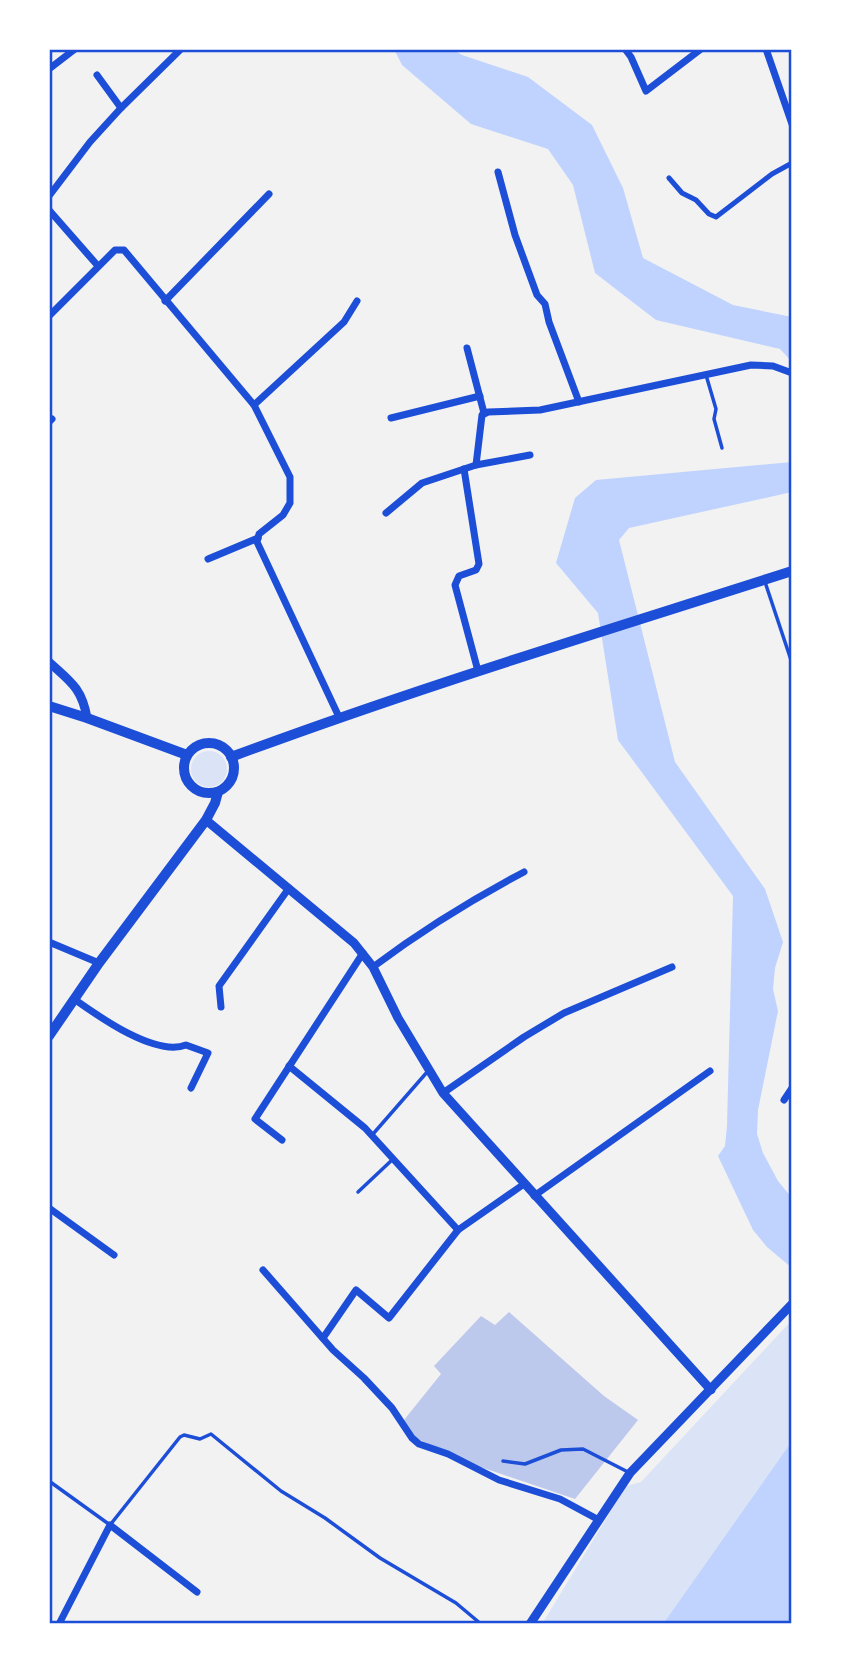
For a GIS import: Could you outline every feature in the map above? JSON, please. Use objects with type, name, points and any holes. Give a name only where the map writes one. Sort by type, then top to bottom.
[{"type":"main road","points":[[231,757],[339,716],[792,571]]},
{"type":"main road","points":[[49,706],[187,755]]},
{"type":"main road","points":[[49,1036],[99,963],[206,820],[218,792],[231,781],[234,773],[231,757],[226,750],[210,743],[201,744],[187,755],[183,770],[189,784],[202,793],[218,792]]},
{"type":"street","points":[[49,69],[75,49]]},
{"type":"street","points":[[49,196],[90,142],[181,49]]},
{"type":"street","points":[[625,49],[646,91],[701,49]]},
{"type":"street","points":[[766,49],[792,124]]},
{"type":"street","points":[[97,75],[121,108]]},
{"type":"street","points":[[669,178],[682,193],[696,200],[709,214],[716,217],[772,174],[792,163]]},
{"type":"street","points":[[498,172],[514,235],[534,288],[545,304],[549,322],[579,402]]},
{"type":"street","points":[[165,302],[269,194]]},
{"type":"street","points":[[49,210],[98,266]]},
{"type":"street","points":[[49,316],[115,250],[124,250],[254,405],[290,477],[290,503],[283,515],[269,524],[258,538],[208,559]]},
{"type":"street","points":[[254,405],[344,322],[357,301]]},
{"type":"street","points":[[467,348],[484,413],[476,465]]},
{"type":"street","points":[[484,413],[540,410],[751,365],[773,366],[792,373]]},
{"type":"street","points":[[391,418],[480,396]]},
{"type":"street","points":[[386,513],[422,483],[476,465],[530,454]]},
{"type":"street","points":[[464,469],[479,564],[476,570],[460,576],[455,585],[478,671]]},
{"type":"street","points":[[258,538],[265,563],[339,716]]},
{"type":"street","points":[[49,662],[78,689],[84,701],[87,718]]},
{"type":"street","points":[[206,820],[355,943],[373,967],[398,1018],[443,1093],[711,1390]]},
{"type":"street","points":[[373,967],[415,935],[524,872]]},
{"type":"street","points":[[221,1007],[219,986],[289,888]]},
{"type":"street","points":[[49,942],[99,963]]},
{"type":"street","points":[[282,1140],[255,1119],[363,953]]},
{"type":"street","points":[[443,1093],[564,1013],[672,967]]},
{"type":"street","points":[[74,999],[134,1037],[169,1046],[186,1045],[208,1052],[191,1088]]},
{"type":"street","points":[[289,1066],[372,1135],[458,1230]]},
{"type":"street","points":[[534,1196],[710,1071]]},
{"type":"street","points":[[784,1100],[792,1088]]},
{"type":"street","points":[[323,1338],[356,1290],[389,1318],[458,1230],[524,1184]]},
{"type":"street","points":[[49,1208],[114,1255]]},
{"type":"street","points":[[263,1270],[323,1338],[392,1408],[419,1444],[448,1454],[499,1480],[560,1499],[599,1520]]},
{"type":"street","points":[[530,1624],[630,1473],[792,1304]]},
{"type":"street","points":[[59,1624],[110,1525],[197,1592]]},
{"type":"lane","points":[[706,375],[716,409],[714,419],[722,447]]},
{"type":"lane","points":[[764,580],[792,663]]},
{"type":"lane","points":[[372,1135],[428,1070]]},
{"type":"lane","points":[[358,1192],[393,1158]]},
{"type":"lane","points":[[49,1481],[110,1525],[180,1437],[184,1435],[200,1438],[211,1434],[281,1490],[380,1558],[456,1603],[481,1624]]},
{"type":"lane","points":[[503,1461],[525,1464],[561,1450],[583,1449],[630,1473]]},
{"type":"shaded area","points":[[209,751],[222,756],[227,769],[222,782],[209,787],[196,782],[191,769],[196,756]]},
{"type":"shaded area","points":[[792,1320],[792,1441],[663,1624],[542,1624],[626,1486],[641,1482]]},
{"type":"water","points":[[394,49],[452,49],[462,55],[528,77],[592,125],[623,188],[643,258],[733,305],[792,317],[792,362],[780,349],[656,320],[595,273],[573,185],[548,149],[471,124],[402,65]]},
{"type":"water","points":[[792,462],[792,492],[629,528],[619,540],[675,762],[765,889],[783,942],[775,968],[773,989],[778,1011],[758,1110],[757,1134],[763,1153],[778,1181],[792,1198],[792,1268],[767,1247],[753,1230],[718,1156],[725,1146],[727,1126],[733,896],[618,740],[598,613],[556,563],[575,498],[596,480]]},
{"type":"water","points":[[792,1441],[792,1624],[663,1624]]},
{"type":"building","points":[[509,1312],[604,1396],[638,1420],[575,1499],[466,1462],[414,1437],[404,1420],[441,1374],[434,1366],[481,1316],[495,1325]]}]
